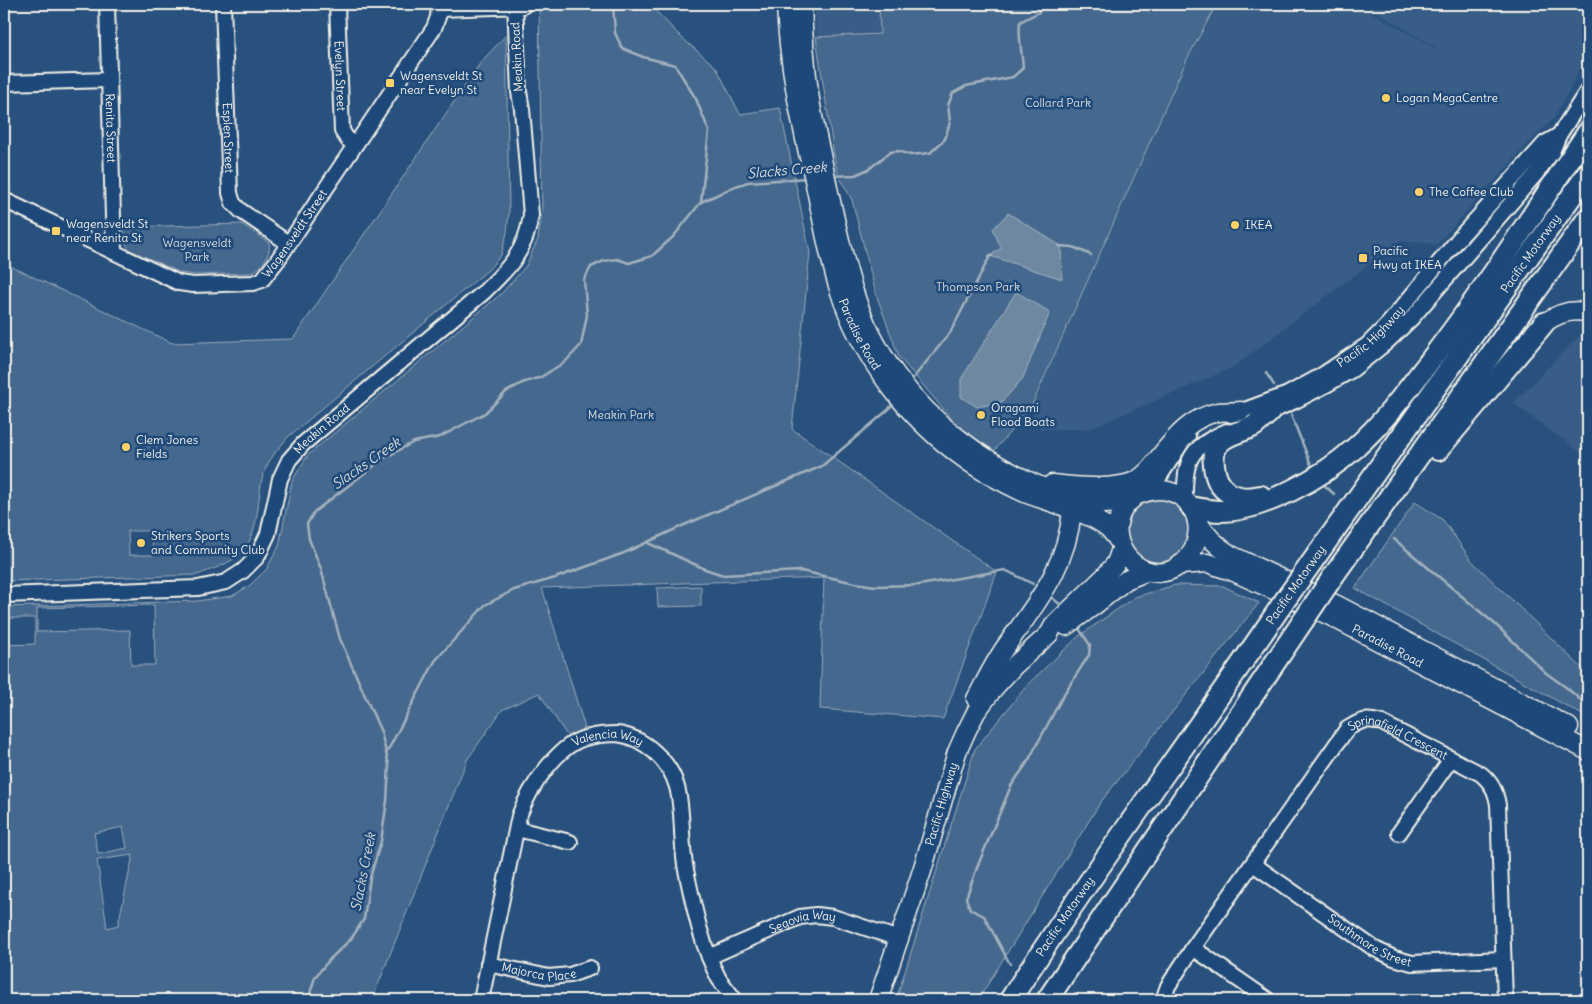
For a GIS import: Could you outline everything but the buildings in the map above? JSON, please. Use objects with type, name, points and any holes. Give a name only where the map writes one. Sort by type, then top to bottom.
[{"type":"highway","points":[[1191,509],[1222,511],[1240,509],[1274,499],[1312,480],[1348,454],[1386,417],[1464,317],[1588,132]]},
{"type":"highway","name":"Pacific Motorway","points":[[1010,1000],[1041,952],[1281,606],[1588,173]]},
{"type":"highway","name":"Pacific Motorway","points":[[1047,1000],[1302,621],[1588,218]]},
{"type":"highway","points":[[1334,575],[1544,323]]},
{"type":"highway","points":[[1269,413],[1254,425],[1229,436],[1219,444],[1214,452],[1214,470],[1220,486],[1232,495],[1254,498],[1270,493],[1287,491]]},
{"type":"main road","name":"Paradise Road","points":[[786,4],[791,66],[816,161],[838,286],[851,320],[867,352],[889,375],[950,448],[983,472],[1024,492],[1103,524],[1110,529],[1119,544]]},
{"type":"main road","name":"Paradise Road","points":[[802,4],[804,48],[816,161]]},
{"type":"main road","points":[[1544,323],[1557,315],[1570,311],[1588,313]]},
{"type":"main road","points":[[1027,480],[1066,486],[1089,487],[1127,484],[1137,480],[1149,471],[1173,439],[1190,424],[1218,412],[1242,411]]},
{"type":"main road","name":"Paradise Road","points":[[927,420],[982,456],[1027,480],[1072,498],[1098,504],[1117,502],[1144,493]]},
{"type":"main road","points":[[1170,492],[1191,509],[1198,537],[1192,553],[1180,565],[1170,570],[1159,572],[1137,566],[1119,544],[1118,522],[1121,515],[1125,507],[1144,493],[1170,492]]},
{"type":"main road","name":"Paradise Road","points":[[1191,509],[1204,532],[1217,546],[1231,555],[1339,606],[1588,737]]},
{"type":"main road","points":[[976,712],[975,703],[988,675],[1056,571],[1065,548],[1072,511]]},
{"type":"main road","name":"Pacific Highway","points":[[878,1000],[924,862],[957,752],[976,712],[1010,670],[1049,634],[1054,625],[1116,564],[1119,544]]},
{"type":"main road","name":"Paradise Road","points":[[1180,565],[1208,563],[1234,572],[1274,590],[1330,616],[1588,751]]},
{"type":"main road","name":"Pacific Highway","points":[[1049,634],[1058,631],[1088,610],[1126,580],[1148,570]]},
{"type":"street","name":"Renita Street","points":[[107,4],[114,252]]},
{"type":"street","name":"Esplen Street","points":[[223,4],[230,194],[233,203],[241,211],[288,243]]},
{"type":"street","name":"Evelyn Street","points":[[337,4],[342,131],[348,140],[355,144]]},
{"type":"street","points":[[439,6],[520,5]]},
{"type":"street","name":"Meakin Road","points":[[4,595],[198,588],[226,582],[257,557],[268,534],[278,485],[289,460],[303,444],[484,292],[509,268],[521,250],[528,232],[531,215],[519,92],[520,5]]},
{"type":"street","name":"Wagensveldt Street","points":[[4,200],[178,283],[254,283],[262,280],[434,28],[439,6]]},
{"type":"street","points":[[4,83],[109,80]]},
{"type":"street","name":"Pacific Highway","points":[[1191,509],[1186,475],[1188,464],[1196,450],[1210,438],[1305,396],[1352,370],[1387,342],[1412,318],[1520,193],[1552,152],[1559,135],[1588,90]]},
{"type":"street","name":"Pacific Highway","points":[[1144,493],[1193,430],[1288,394],[1334,368],[1366,345],[1388,324],[1461,236],[1545,143],[1559,135]]},
{"type":"street","name":"Springfield Crescent","points":[[1164,1000],[1168,986],[1193,948],[1347,729],[1358,721],[1370,719],[1382,723],[1481,774],[1489,780],[1496,793],[1505,1000]]},
{"type":"street","name":"Valencia Way","points":[[481,1000],[523,805],[554,760],[564,749],[585,738],[617,734],[633,739],[648,747],[672,773],[677,787],[685,868],[701,934],[709,957],[720,979],[735,1000]]},
{"type":"street","points":[[1399,834],[1452,759]]},
{"type":"street","points":[[517,829],[570,842]]},
{"type":"street","name":"Southmore Street","points":[[1253,864],[1375,949],[1394,958],[1420,963],[1503,959]]},
{"type":"street","name":"Segovia Way","points":[[709,957],[800,917],[816,915],[833,917],[899,939]]},
{"type":"street","points":[[1193,948],[1268,1000]]},
{"type":"street","name":"Majorca Place","points":[[488,964],[549,977],[570,975],[590,968]]},
{"type":"shaded area","points":[[814,4],[879,4],[880,34],[816,37]]},
{"type":"shaded area","points":[[1219,4],[1357,4],[1456,60],[1364,4],[1588,4],[1588,43],[1586,53],[1571,87],[1554,118],[1437,244],[1400,241],[1232,368],[1089,429],[1040,429],[1031,409],[1187,59]]},
{"type":"shaded area","points":[[1008,213],[1061,246],[1062,279],[990,256],[1001,248],[993,229]]},
{"type":"shaded area","points":[[1016,292],[1050,312],[1023,378],[1002,402],[977,407],[961,397],[961,379]]},
{"type":"shaded area","points":[[1588,327],[1588,458],[1513,403]]},
{"type":"green space","name":"Meakin Park","points":[[539,4],[649,4],[682,38],[716,67],[740,114],[780,108],[810,253],[792,429],[997,572],[943,719],[820,709],[824,578],[542,588],[585,728],[568,737],[539,693],[502,710],[467,760],[372,1000],[4,1000],[4,645],[35,644],[35,618],[4,618],[4,607],[197,601],[232,596],[249,586],[266,570],[279,546],[292,481],[308,455],[501,294],[526,266],[538,239],[542,211]],"holes":[[[154,605],[155,665],[131,665],[130,630],[37,632],[37,608]],[[123,827],[127,848],[98,854],[94,833]],[[133,855],[118,925],[107,928],[97,860]]]},
{"type":"green space","points":[[879,4],[1217,4],[1187,59],[1031,407],[994,451],[956,424],[899,357],[876,294],[852,200],[838,174],[816,37],[880,34]]},
{"type":"green space","points":[[506,35],[509,211],[507,233],[501,255],[488,270],[288,437],[266,467],[262,479],[252,536],[242,552],[227,563],[197,575],[4,581],[4,263],[172,343],[293,339],[481,62]],"holes":[[[128,531],[152,531],[153,555],[129,555]]]},
{"type":"green space","name":"Wagensveldt Park","points":[[242,224],[269,243],[269,252],[261,266],[249,273],[196,275],[181,273],[130,250],[124,241],[124,227]]},
{"type":"green space","points":[[1152,498],[1164,498],[1181,507],[1188,518],[1190,530],[1188,542],[1181,553],[1164,562],[1152,562],[1140,557],[1131,548],[1126,536],[1126,524],[1131,512],[1140,503]]},
{"type":"green space","points":[[1415,502],[1443,520],[1472,561],[1588,674],[1588,718],[1355,588]]},
{"type":"green space","points":[[1175,585],[1223,586],[1259,603],[1100,803],[978,1000],[896,1000],[975,749],[1029,683],[1079,636],[1135,597]]},
{"type":"green space","points":[[701,586],[701,606],[658,607],[657,588]]},
{"type":"waterway","points":[[613,4],[615,33],[622,48],[643,57],[675,65],[696,99],[709,131],[701,202]]},
{"type":"waterway","name":"Slacks Creek","points":[[832,176],[855,175],[869,169],[890,152],[898,151],[910,155],[930,153],[945,139],[950,122],[948,105],[953,93],[966,86],[1013,77],[1023,68],[1020,22],[1039,12],[1043,4]]},
{"type":"waterway","name":"Slacks Creek","points":[[308,1000],[315,977],[351,939],[364,919],[370,878],[381,841],[387,801],[389,765],[381,732],[340,639],[321,569],[309,539],[307,524],[314,512],[383,459],[414,442],[440,437],[485,413],[506,392],[522,383],[541,377],[565,362],[581,345],[587,315],[584,280],[591,267],[604,261],[617,259],[629,263],[652,256],[674,236],[701,202],[736,186],[748,182],[807,178]]},
{"type":"waterway","points":[[1059,246],[1073,247],[1091,255]]},
{"type":"waterway","points":[[910,382],[950,333],[990,256],[992,256]]},
{"type":"waterway","points":[[1266,373],[1274,385]]},
{"type":"waterway","points":[[386,754],[435,661],[485,605],[514,590],[555,578],[624,553],[822,466],[888,410],[894,402]]},
{"type":"waterway","points":[[1291,415],[1312,467]]},
{"type":"waterway","points":[[1322,483],[1334,494]]},
{"type":"waterway","points":[[1394,539],[1496,625],[1546,673],[1588,706]]},
{"type":"waterway","points":[[648,543],[705,569],[723,575],[801,571],[875,586],[919,585],[1005,570],[1033,584]]},
{"type":"waterway","points":[[1050,596],[1062,606]]},
{"type":"waterway","points":[[1010,964],[984,916],[970,909],[966,898],[1011,786],[1027,763],[1064,694],[1089,655],[1090,645],[1078,627]]},
{"type":"place","name":"Wagensveldt St near Evelyn St","points":[[390,83]]},
{"type":"place","name":"Logan MegaCentre","points":[[1386,98]]},
{"type":"place","name":"The Coffee Club","points":[[1419,192]]},
{"type":"place","name":"IKEA","points":[[1235,225]]},
{"type":"place","name":"Wagensveldt St near Renita St","points":[[56,231]]},
{"type":"place","name":"Pacific Hwy at IKEA","points":[[1363,258]]},
{"type":"place","name":"Oragami Flood Boats","points":[[981,415]]},
{"type":"place","name":"Clem Jones Fields","points":[[126,447]]},
{"type":"place","name":"Strikers Sports and Community Club","points":[[141,543]]},
{"type":"park label","name":"Collard Park","points":[[1058,103]]},
{"type":"park label","name":"Thompson Park","points":[[978,287]]}]
